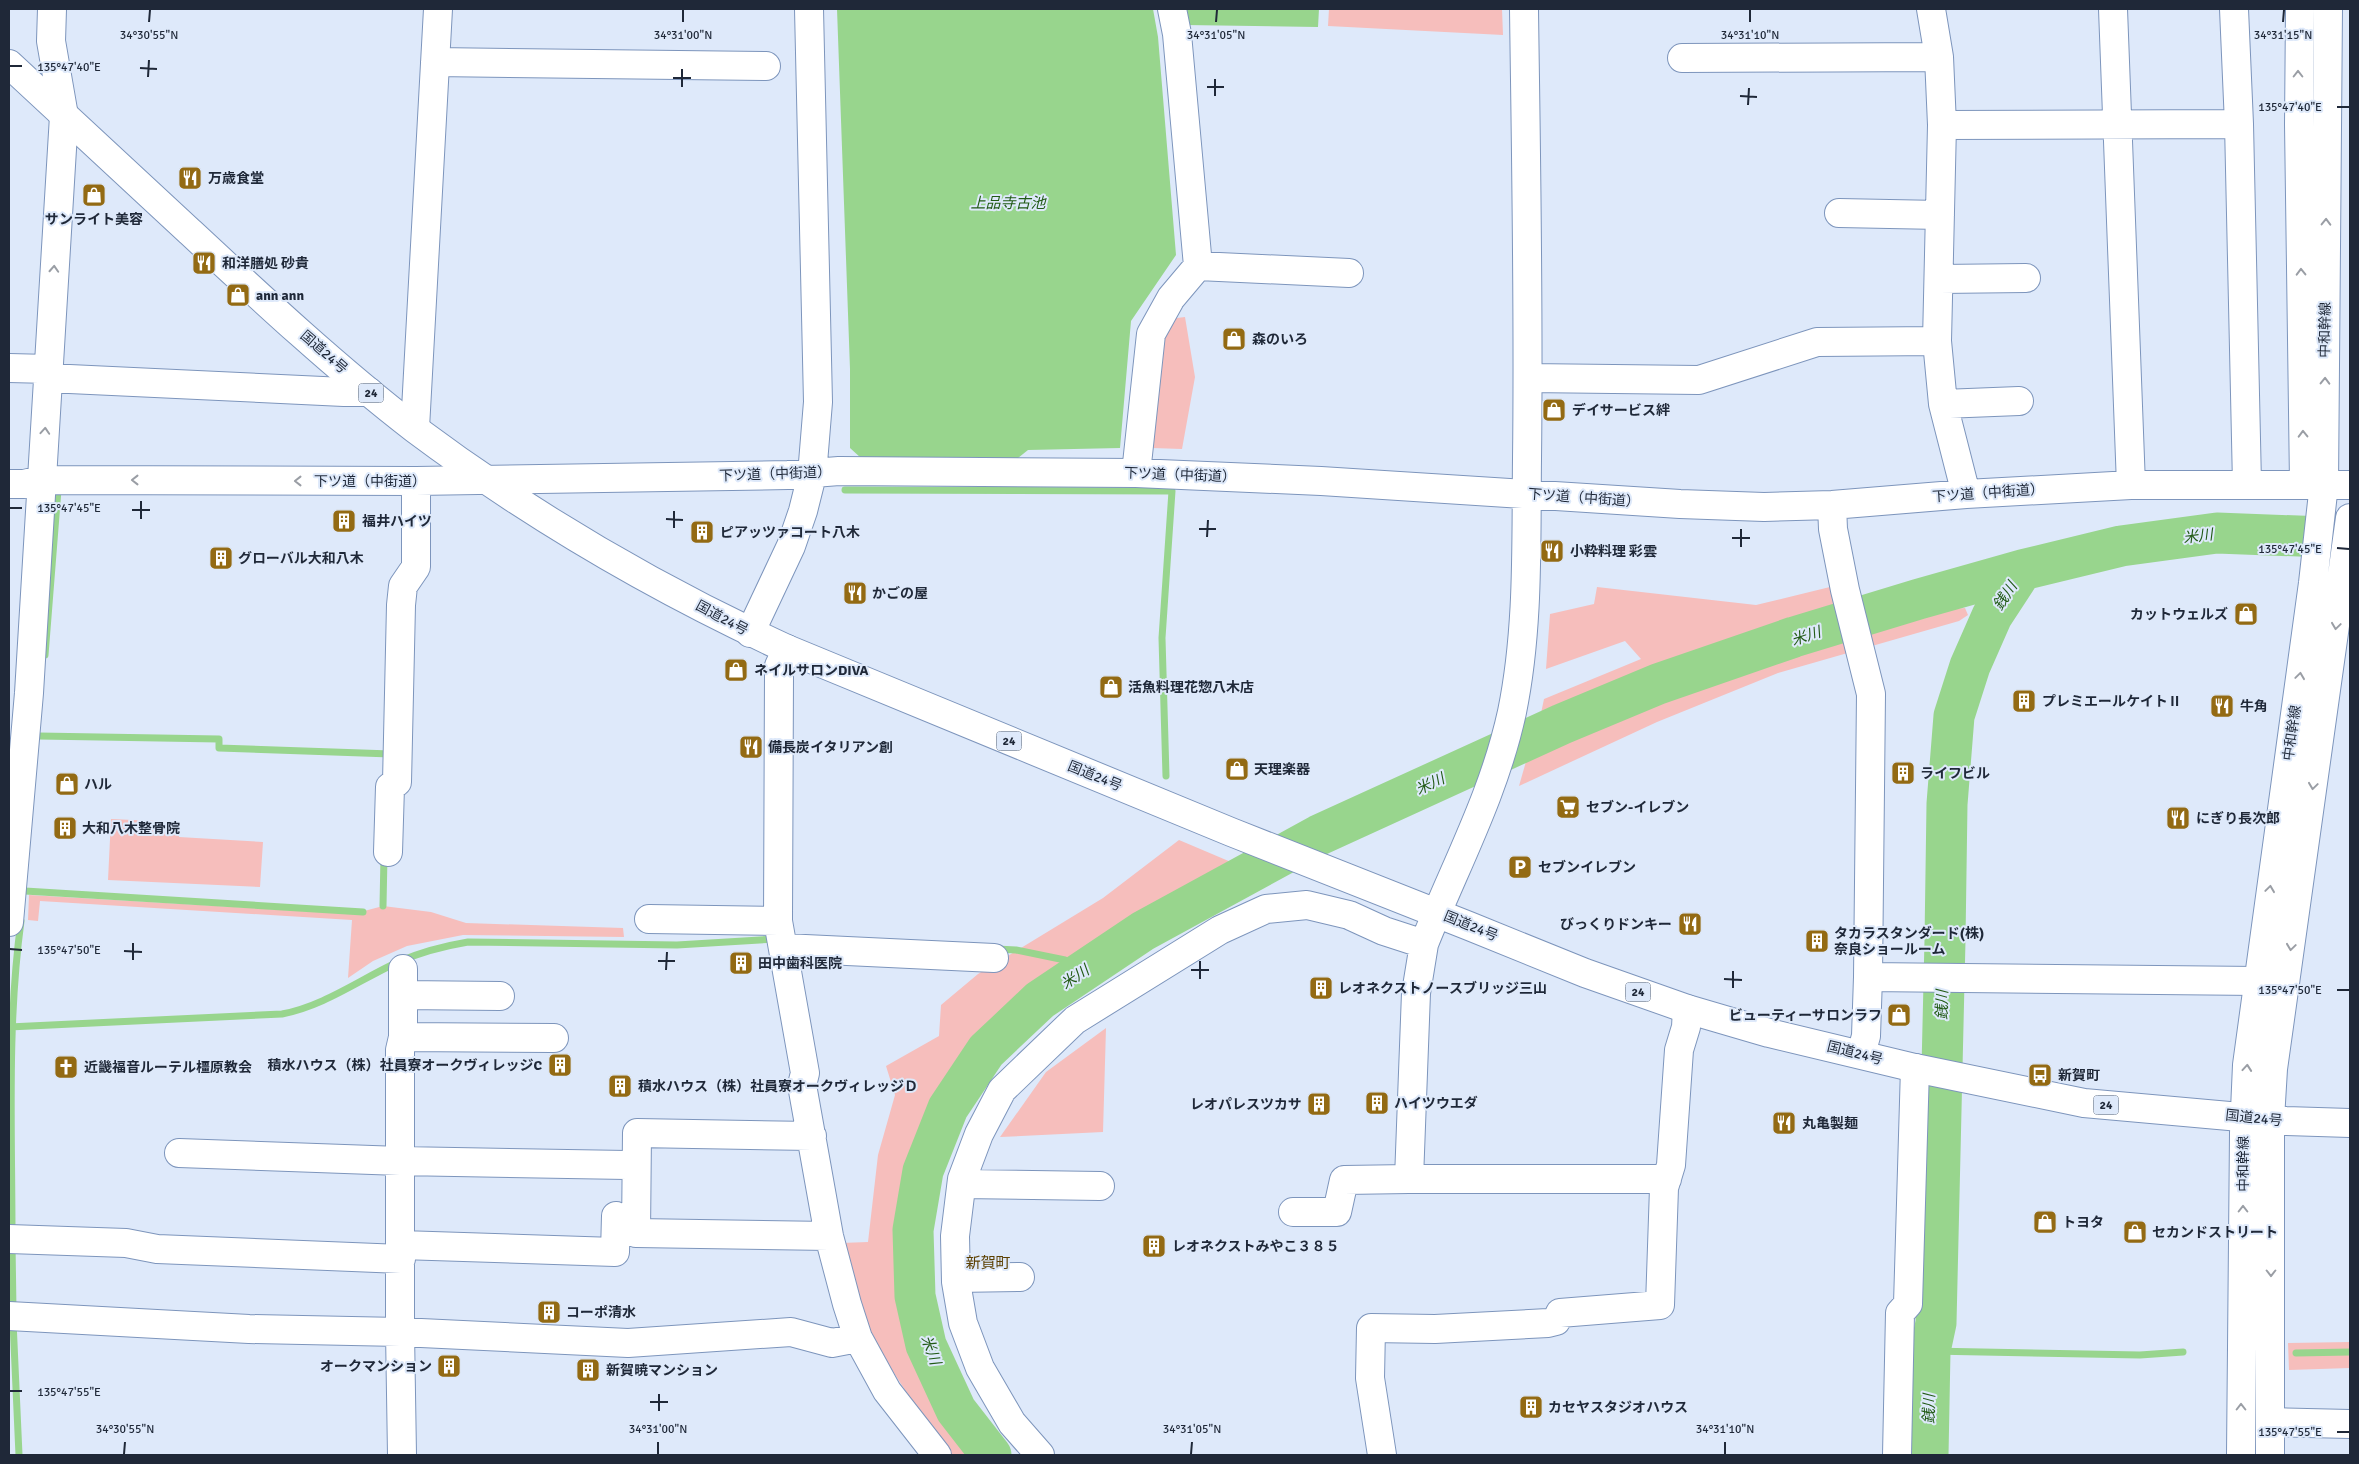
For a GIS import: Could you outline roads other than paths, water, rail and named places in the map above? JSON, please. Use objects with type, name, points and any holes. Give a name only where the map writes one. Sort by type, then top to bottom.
[{"type":"main road","points":[[9,922],[16,760],[29,693],[64,116],[51,41],[52,9]]},
{"type":"main road","points":[[415,428],[438,9]]},
{"type":"main road","points":[[750,632],[791,546],[803,511],[812,475],[818,402],[809,9]]},
{"type":"main road","points":[[1136,473],[1151,334],[1171,298],[1198,266],[1177,34],[1172,9]]},
{"type":"main road","points":[[1409,1179],[1416,993],[1424,944],[1474,830],[1504,743],[1512,709],[1521,648],[1526,579],[1528,378],[1524,9]]},
{"type":"main road","points":[[1931,9],[1939,58],[1942,125],[1940,279],[1937,341],[1943,404],[1966,494]]},
{"type":"main road","points":[[2113,9],[2131,485]]},
{"type":"main road","points":[[2234,9],[2239,124],[2247,484]]},
{"type":"main road","points":[[2300,9],[2299,106],[2325,488]]},
{"type":"main road","name":"中和幹線","points":[[2270,1455],[2257,1118],[2247,1065],[2325,488],[2328,9]]},
{"type":"main road","points":[[1682,58],[1939,58]]},
{"type":"main road","points":[[435,62],[766,66]]},
{"type":"main road","name":"国道24号","points":[[9,64],[264,301],[369,392],[415,428],[486,480],[622,565],[750,632],[787,649],[1230,832],[1585,973],[1687,1009],[1769,1033],[1918,1069],[2084,1104],[2257,1118],[2350,1123]]},
{"type":"main road","points":[[1942,125],[2118,126],[2239,124]]},
{"type":"main road","points":[[1839,213],[1940,215]]},
{"type":"main road","points":[[1198,266],[1349,273]]},
{"type":"main road","points":[[1940,279],[2026,278]]},
{"type":"main road","points":[[1528,378],[1699,380],[1817,342],[1937,341]]},
{"type":"main road","points":[[9,368],[48,373],[369,392]]},
{"type":"main road","points":[[1943,404],[2019,401]]},
{"type":"main road","name":"下ツ道（中街道）","points":[[9,484],[24,484],[41,480],[416,481],[812,475],[839,471],[1136,473],[1321,481],[1680,504],[1832,506],[1966,494],[2131,485],[2247,484],[2325,488]]},
{"type":"main road","points":[[388,852],[390,787],[398,782],[400,604],[403,586],[416,567],[416,481]]},
{"type":"main road","points":[[1832,506],[1833,529],[1845,590],[1871,694],[1868,977],[1866,1036],[1861,1054]]},
{"type":"main road","name":"中和幹線","points":[[2241,1455],[2257,1118],[2274,1069],[2345,581],[2350,518]]},
{"type":"main road","points":[[787,649],[779,666],[778,921],[805,1073],[802,1085],[829,1236],[858,1338],[887,1391],[936,1455]]},
{"type":"main road","points":[[1040,1455],[1012,1423],[980,1368],[963,1323],[956,1278],[955,1236],[962,1184],[979,1134],[1002,1090],[1075,1020],[1220,930],[1266,909],[1307,905],[1348,916],[1384,931],[1424,944]]},
{"type":"main road","points":[[649,919],[778,921]]},
{"type":"main road","points":[[784,948],[994,958]]},
{"type":"main road","points":[[1868,977],[2258,981]]},
{"type":"main road","points":[[402,1455],[400,1050],[403,1037],[403,982],[500,996]]},
{"type":"main road","points":[[1382,1455],[1370,1378],[1370,1328],[1435,1329],[1548,1323],[1556,1321],[1560,1313],[1660,1305],[1664,1188],[1671,1165],[1679,1050],[1686,1027],[1687,1009]]},
{"type":"main road","points":[[403,1037],[554,1038]]},
{"type":"main road","points":[[1897,1455],[1900,1313],[1908,1304],[1918,1069]]},
{"type":"main road","points":[[812,1136],[637,1133],[636,1233],[829,1236]]},
{"type":"main road","points":[[179,1153],[400,1161],[627,1165]]},
{"type":"main road","points":[[1293,1212],[1337,1212],[1344,1180],[1667,1178]]},
{"type":"main road","points":[[962,1184],[1100,1186]]},
{"type":"main road","points":[[9,1239],[126,1243],[157,1248],[401,1252],[616,1252],[616,1216]]},
{"type":"main road","points":[[956,1278],[1020,1277]]},
{"type":"main road","points":[[9,1316],[249,1329],[400,1332],[628,1343],[791,1332],[832,1343],[858,1338]]},
{"type":"main road","points":[[2270,1422],[2350,1424]]},
{"type":"water","name":"上品寺古池","points":[[837,9],[1153,9],[1158,37],[1176,255],[1131,321],[1120,448],[1028,450],[1018,458],[861,458],[850,448],[850,369]]},
{"type":"water","points":[[1181,9],[1319,9],[1318,27],[1185,25]]},
{"type":"waterway","points":[[45,655],[58,490],[62,490]]},
{"type":"waterway","points":[[845,490],[1172,491],[1162,638],[1166,776]]},
{"type":"waterway","name":"米川","points":[[991,1455],[956,1410],[926,1345],[915,1296],[913,1230],[923,1171],[948,1108],[986,1051],[1040,1000],[1143,931],[1319,835],[1562,724],[1658,684],[1794,637],[1919,599],[2022,570],[2121,546],[2217,533],[2350,538]]},
{"type":"waterway","name":"銭川","points":[[1928,1455],[1930,1351],[1936,1323],[1947,804],[1954,716],[1970,666],[1992,616],[2022,570]]},
{"type":"waterway","points":[[39,736],[219,739],[219,748],[391,754]]},
{"type":"waterway","points":[[383,906],[384,856]]},
{"type":"waterway","points":[[25,891],[363,912]]},
{"type":"waterway","points":[[12,1233],[12,1038],[21,921]]},
{"type":"waterway","points":[[9,1027],[282,1014],[327,999],[407,958],[450,945],[468,942],[677,945],[776,939]]},
{"type":"waterway","points":[[996,949],[1016,950],[1065,960],[1077,976]]},
{"type":"waterway","points":[[12,1243],[13,1310]]},
{"type":"waterway","points":[[13,1321],[19,1455]]},
{"type":"waterway","points":[[1930,1351],[2140,1355],[2183,1352]]},
{"type":"waterway","points":[[2296,1353],[2350,1352]]},
{"type":"place","name":"万歳食堂","points":[[190,178]]},
{"type":"place","name":"サンライト美容","points":[[94,195]]},
{"type":"place","name":"和洋膳処 砂貴","points":[[204,263]]},
{"type":"place","name":"ann ann","points":[[238,295]]},
{"type":"place","name":"森のいろ","points":[[1234,339]]},
{"type":"place","name":"デイサービス絆","points":[[1554,410]]},
{"type":"place","name":"福井ハイツ","points":[[344,521]]},
{"type":"place","name":"ピアッツァコート八木","points":[[702,532]]},
{"type":"place","name":"小粋料理 彩雲","points":[[1552,551]]},
{"type":"place","name":"グローバル大和八木","points":[[221,558]]},
{"type":"place","name":"かごの屋","points":[[855,593]]},
{"type":"place","name":"カットウェルズ","points":[[2246,614]]},
{"type":"place","name":"ネイルサロンDIVA","points":[[736,670]]},
{"type":"place","name":"活魚料理花惣八木店","points":[[1111,687]]},
{"type":"place","name":"プレミエールケイトⅡ","points":[[2024,701]]},
{"type":"place","name":"牛角","points":[[2222,706]]},
{"type":"place","name":"備長炭イタリアン創","points":[[751,747]]},
{"type":"place","name":"天理楽器","points":[[1237,769]]},
{"type":"place","name":"ライフビル","points":[[1903,773]]},
{"type":"place","name":"ハル","points":[[67,784]]},
{"type":"place","name":"セブン-イレブン","points":[[1568,807]]},
{"type":"place","name":"にぎり長次郎","points":[[2178,818]]},
{"type":"place","name":"大和八木整骨院","points":[[65,828]]},
{"type":"place","name":"セブンイレブン","points":[[1520,867]]},
{"type":"place","name":"びっくりドンキー","points":[[1690,924]]},
{"type":"place","name":"タカラスタンダード(株) 奈良ショールーム","points":[[1817,941]]},
{"type":"place","name":"田中歯科医院","points":[[741,963]]},
{"type":"place","name":"レオネクストノースブリッジ三山","points":[[1321,988]]},
{"type":"place","name":"ビューティーサロンラフ","points":[[1899,1015]]},
{"type":"place","name":"積水ハウス（株）社員寮オークヴィレッジC","points":[[560,1065]]},
{"type":"place","name":"近畿福音ルーテル橿原教会","points":[[66,1067]]},
{"type":"place","name":"新賀町","points":[[2040,1075]]},
{"type":"place","name":"積水ハウス（株）社員寮オークヴィレッジＤ","points":[[620,1086]]},
{"type":"place","name":"ハイツウエダ","points":[[1377,1103]]},
{"type":"place","name":"レオパレスツカサ","points":[[1319,1104]]},
{"type":"place","name":"丸亀製麺","points":[[1784,1123]]},
{"type":"place","name":"トヨタ","points":[[2045,1222]]},
{"type":"place","name":"セカンドストリート","points":[[2135,1232]]},
{"type":"place","name":"レオネクストみやこ３８５","points":[[1154,1246]]},
{"type":"place","name":"コーポ清水","points":[[549,1312]]},
{"type":"place","name":"オークマンション","points":[[449,1366]]},
{"type":"place","name":"新賀暁マンション","points":[[588,1370]]},
{"type":"place","name":"カセヤスタジオハウス","points":[[1531,1407]]},
{"type":"district","name":"新賀町","points":[[988,1263]]}]
